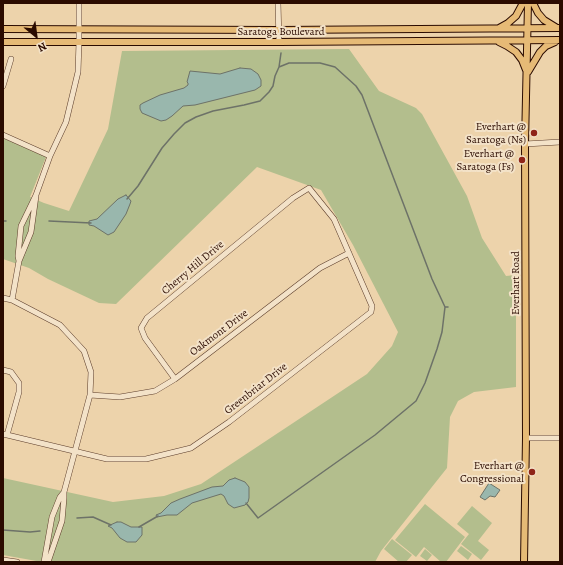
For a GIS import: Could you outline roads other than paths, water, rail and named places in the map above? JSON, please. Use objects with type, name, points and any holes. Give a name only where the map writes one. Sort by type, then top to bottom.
[{"type":"main road","points":[[498,28],[508,23],[516,16],[523,3]]},
{"type":"main road","name":"Everhart Road","points":[[524,562],[526,438],[525,144],[528,3]]},
{"type":"main road","points":[[533,3],[538,13],[544,20],[559,28]]},
{"type":"main road","name":"Saratoga Boulevard","points":[[3,29],[279,30],[559,28]]},
{"type":"main road","name":"Saratoga Boulevard","points":[[3,42],[559,40]]},
{"type":"main road","points":[[527,74],[540,52],[546,46],[559,40]]},
{"type":"main road","points":[[497,41],[516,52],[522,60],[527,74]]},
{"type":"street","points":[[19,261],[18,256],[21,226],[36,195],[50,156],[66,122],[78,72],[80,42],[79,3]]},
{"type":"street","points":[[278,3],[279,42]]},
{"type":"street","points":[[3,86],[11,59]]},
{"type":"street","points":[[3,135],[50,156]]},
{"type":"street","points":[[525,144],[560,142]]},
{"type":"street","name":"Greenbriar Drive","points":[[5,435],[107,460],[146,459],[191,448],[229,422],[371,312],[372,306],[334,219],[309,188]]},
{"type":"street","name":"Cherry Hill Drive","points":[[175,379],[145,338],[141,328],[147,318],[293,198],[309,188]]},
{"type":"street","points":[[12,300],[19,261],[31,232],[36,195]]},
{"type":"street","name":"Oakmont Drive","points":[[90,396],[120,397],[156,391],[175,379],[320,268],[349,253]]},
{"type":"street","points":[[3,298],[12,300],[60,325],[84,351],[91,372],[90,396],[64,492],[62,521],[48,562]]},
{"type":"street","points":[[3,370],[11,372],[19,383],[19,392],[5,435]]},
{"type":"street","points":[[526,438],[560,438]]},
{"type":"street","points":[[44,562],[52,517],[60,497],[64,492]]},
{"type":"street","points":[[3,560],[17,562]]},
{"type":"water","points":[[240,68],[251,69],[258,74],[261,80],[261,86],[255,90],[195,105],[183,106],[172,116],[161,121],[142,113],[140,109],[140,105],[143,103],[160,95],[184,88],[188,85],[187,82],[190,71],[220,74]]},
{"type":"water","points":[[126,195],[131,201],[126,214],[114,232],[108,235],[94,226],[89,225],[89,221],[97,219],[118,199]]},
{"type":"water","points":[[235,478],[245,482],[249,487],[249,498],[245,505],[234,508],[228,504],[224,496],[221,494],[192,503],[177,515],[157,517],[156,515],[161,513],[171,503],[212,487],[223,486],[229,480]]},
{"type":"water","points":[[489,483],[500,490],[495,497],[490,496],[485,500],[480,497]]},
{"type":"water","points":[[121,522],[131,527],[142,527],[142,535],[136,542],[127,542],[120,538],[112,528],[108,526]]},
{"type":"waterway","points":[[279,67],[281,53]]},
{"type":"waterway","points":[[127,199],[138,186],[162,148],[185,123],[213,111],[260,101],[273,86],[279,67],[289,63],[320,63],[335,67],[356,86],[362,95],[432,279],[445,307]]},
{"type":"waterway","points":[[49,221],[91,223]]},
{"type":"waterway","points":[[246,503],[258,518],[375,435],[416,401],[425,383],[437,349],[442,332],[445,307],[448,307]]},
{"type":"waterway","points":[[139,527],[158,516]]},
{"type":"waterway","points":[[77,518],[93,517],[111,525]]},
{"type":"waterway","points":[[3,530],[30,532],[40,531]]},
{"type":"place","name":"Everhart @ Saratoga (Ns)","points":[[534,133]]},
{"type":"place","name":"Everhart @ Saratoga (Fs)","points":[[522,160]]},
{"type":"place","name":"Everhart @ Congressional","points":[[532,472]]}]
